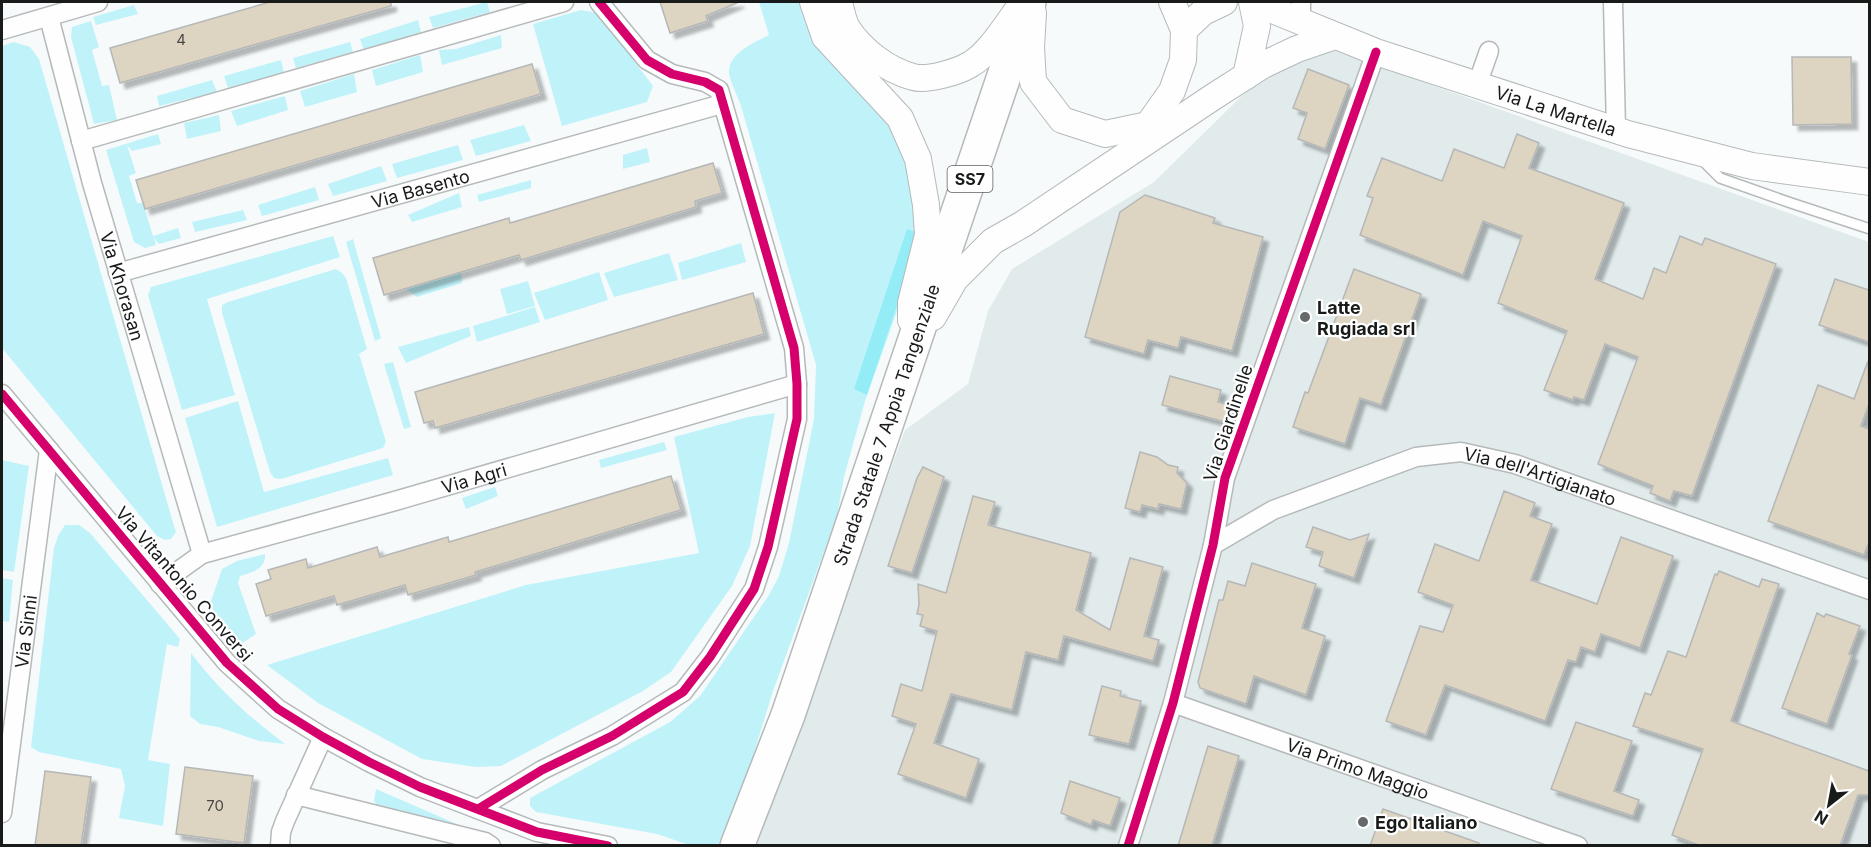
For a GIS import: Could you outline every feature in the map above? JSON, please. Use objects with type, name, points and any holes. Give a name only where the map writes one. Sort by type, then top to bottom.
[{"type":"highway","name":"Strada Statale 7 Appia Tangenziale","points":[[737,846],[788,715],[1031,2]]},
{"type":"street","points":[[2,30],[98,2]]},
{"type":"street","points":[[81,141],[564,2]]},
{"type":"street","points":[[478,809],[542,770],[612,736],[683,692],[710,657],[754,589],[768,547],[797,419],[794,348],[719,90],[705,82],[672,74],[647,60],[599,2]]},
{"type":"street","points":[[813,2],[825,37],[900,118],[918,159],[926,205],[928,235],[911,303],[910,356]]},
{"type":"street","points":[[839,2],[846,27],[862,47],[889,67],[915,78],[945,74],[972,64],[995,41],[1024,2]]},
{"type":"street","points":[[1031,2],[1030,47],[1033,82],[1062,120],[1106,134],[1148,125],[1172,91],[1183,60],[1184,30],[1172,2]]},
{"type":"street","points":[[1184,30],[1203,12],[1224,2]]},
{"type":"street","points":[[1246,76],[1257,26],[1252,2]]},
{"type":"street","name":"Via La Martella","points":[[1252,2],[1301,12],[1335,36],[1376,52],[1616,130],[1752,166],[1869,182]]},
{"type":"street","points":[[1612,2],[1616,130]]},
{"type":"street","name":"Via Khorasan","points":[[49,16],[118,273],[202,554]]},
{"type":"street","points":[[910,356],[955,279],[993,241],[1023,224],[1263,65],[1297,49],[1335,36]]},
{"type":"street","name":"Via La Martella","points":[[1477,85],[1490,51]]},
{"type":"street","name":"Via Giardinelle","points":[[1128,846],[1173,703],[1213,545],[1225,478],[1376,52]]},
{"type":"street","name":"Via Basento","points":[[118,273],[722,104]]},
{"type":"street","name":"Via Agri","points":[[160,584],[202,554],[395,501],[797,384]]},
{"type":"street","name":"Via Vitantonio Conversi","points":[[2,394],[227,663],[278,709],[369,762],[420,786],[537,832],[608,846]]},
{"type":"street","name":"Via Sinni","points":[[2,813],[49,450]]},
{"type":"street","name":"Via dell'Artigianato","points":[[1213,545],[1273,510],[1416,457],[1461,452],[1515,464],[1869,590]]},
{"type":"street","name":"Via Primo Maggio","points":[[1173,703],[1578,846]]},
{"type":"street","points":[[280,846],[281,832],[323,737]]},
{"type":"street","points":[[296,795],[486,842],[491,846]]},
{"type":"lane","points":[[1691,149],[1720,178],[1869,229]]},
{"type":"shaded area","points":[[487,2],[490,12],[433,28],[429,17]]},
{"type":"shaded area","points":[[759,2],[803,2],[895,127],[907,154],[921,234],[911,272],[865,401],[844,477],[837,516],[773,691],[750,766],[718,845],[689,845],[657,834],[536,812],[530,806],[530,798],[670,722],[700,696],[769,595],[779,576],[789,543],[814,419],[816,365],[741,106],[729,73],[733,60],[743,49],[769,35]]},
{"type":"shaded area","points":[[134,5],[138,14],[96,25],[93,17]]},
{"type":"shaded area","points":[[581,10],[598,13],[653,86],[647,102],[562,126],[533,24]]},
{"type":"shaded area","points":[[418,20],[421,32],[364,50],[360,39]]},
{"type":"shaded area","points":[[91,21],[99,47],[92,50],[102,86],[109,85],[117,120],[94,124],[71,37],[72,27]]},
{"type":"shaded area","points":[[501,35],[502,48],[442,65],[439,50],[456,49]]},
{"type":"shaded area","points":[[14,42],[30,47],[39,59],[176,532],[171,539],[165,540],[157,536],[2,348],[2,46]]},
{"type":"shaded area","points":[[350,42],[353,52],[296,68],[293,58]]},
{"type":"shaded area","points":[[1337,51],[1869,242],[1869,845],[750,846],[760,826],[905,430],[968,384],[988,311],[1012,269],[1154,182],[1256,82],[1301,57]]},
{"type":"shaded area","points":[[420,55],[423,72],[376,86],[372,70]]},
{"type":"shaded area","points":[[281,60],[284,73],[228,88],[224,76]]},
{"type":"shaded area","points":[[354,74],[357,92],[305,107],[300,91]]},
{"type":"shaded area","points":[[212,80],[217,92],[159,106],[157,96]]},
{"type":"shaded area","points":[[285,96],[288,110],[237,126],[231,111]]},
{"type":"shaded area","points":[[219,115],[221,131],[187,139],[184,123]]},
{"type":"shaded area","points":[[524,125],[531,141],[476,156],[470,140]]},
{"type":"shaded area","points":[[158,134],[161,144],[132,151],[127,145],[136,173],[129,176],[137,203],[143,203],[153,236],[178,228],[181,238],[159,244],[154,238],[156,245],[145,248],[134,242],[106,150]]},
{"type":"shaded area","points":[[458,145],[463,160],[397,178],[392,164]]},
{"type":"shaded area","points":[[647,148],[650,162],[623,169],[623,155]]},
{"type":"shaded area","points":[[381,166],[387,181],[333,196],[328,184]]},
{"type":"shaded area","points":[[531,180],[531,188],[479,202],[477,195]]},
{"type":"shaded area","points":[[315,187],[319,200],[262,216],[258,205]]},
{"type":"shaded area","points":[[459,193],[462,207],[412,222],[408,215]]},
{"type":"shaded area","points":[[243,210],[247,220],[195,232],[192,222]]},
{"type":"shaded area","points":[[907,229],[921,234],[867,395],[854,389]]},
{"type":"shaded area","points":[[333,236],[340,257],[207,299],[235,395],[182,410],[148,295],[151,287]]},
{"type":"shaded area","points":[[353,239],[381,338],[375,341],[346,242]]},
{"type":"shaded area","points":[[741,243],[746,262],[682,280],[678,263]]},
{"type":"shaded area","points":[[669,253],[678,280],[614,297],[604,273]]},
{"type":"shaded area","points":[[336,269],[346,278],[367,349],[359,354],[386,442],[383,448],[281,479],[274,478],[270,472],[222,313],[222,305]]},
{"type":"shaded area","points":[[461,272],[462,283],[417,297],[405,288]]},
{"type":"shaded area","points":[[599,272],[608,300],[545,320],[534,293]]},
{"type":"shaded area","points":[[528,281],[535,306],[507,314],[500,289]]},
{"type":"shaded area","points":[[535,307],[540,322],[477,342],[473,326]]},
{"type":"shaded area","points":[[469,327],[471,336],[406,363],[398,347]]},
{"type":"shaded area","points":[[393,362],[411,427],[404,429],[384,364]]},
{"type":"shaded area","points":[[238,401],[264,492],[388,458],[393,475],[217,527],[185,418]]},
{"type":"shaded area","points":[[775,413],[750,546],[732,586],[671,672],[643,691],[501,766],[476,767],[422,759],[318,703],[267,665],[526,585],[699,553],[674,437],[748,417]]},
{"type":"shaded area","points":[[664,442],[667,450],[601,468],[599,460]]},
{"type":"shaded area","points":[[2,460],[29,466],[14,572],[2,570]]},
{"type":"shaded area","points":[[495,487],[498,496],[466,509],[462,498]]},
{"type":"shaded area","points":[[65,525],[79,525],[90,533],[180,639],[178,647],[167,644],[148,760],[170,764],[163,826],[119,818],[125,786],[121,769],[39,752],[31,747],[54,548]]},
{"type":"shaded area","points":[[265,554],[261,566],[240,576],[238,583],[256,634],[241,644],[215,614],[210,604],[222,569],[237,561]]},
{"type":"shaded area","points":[[2,578],[13,580],[9,622],[2,621]]},
{"type":"shaded area","points":[[191,653],[235,702],[285,744],[259,741],[218,727],[200,724],[190,716]]},
{"type":"shaded area","points":[[376,789],[475,832],[387,818],[374,801]]},
{"type":"building","points":[[270,2],[391,2],[391,6],[120,83],[110,48]]},
{"type":"building","points":[[660,2],[739,2],[706,16],[708,21],[670,33]]},
{"type":"building","points":[[1792,57],[1851,57],[1852,124],[1793,125]]},
{"type":"building","points":[[532,64],[541,94],[145,209],[136,180]]},
{"type":"building","points":[[1308,69],[1349,85],[1325,149],[1298,139],[1307,113],[1293,108]]},
{"type":"building","points":[[1517,134],[1539,143],[1529,168],[1624,203],[1595,279],[1643,299],[1654,268],[1666,273],[1680,236],[1702,245],[1705,238],[1776,264],[1692,496],[1674,491],[1670,501],[1650,493],[1653,486],[1598,464],[1638,357],[1605,344],[1584,400],[1574,397],[1573,400],[1544,390],[1567,331],[1498,303],[1522,236],[1483,221],[1463,275],[1360,235],[1373,198],[1367,196],[1382,158],[1442,181],[1454,149],[1504,168]]},
{"type":"building","points":[[713,163],[722,193],[695,201],[696,207],[521,260],[519,255],[384,295],[373,258],[509,218],[510,223]]},
{"type":"building","points":[[1145,195],[1215,218],[1213,223],[1263,237],[1232,351],[1181,337],[1178,348],[1148,340],[1144,354],[1085,337],[1120,212]]},
{"type":"building","points":[[1354,269],[1421,294],[1381,405],[1360,398],[1345,444],[1293,427]]},
{"type":"building","points":[[1835,279],[1869,290],[1869,342],[1819,325]]},
{"type":"building","points":[[753,293],[764,334],[435,428],[433,421],[424,423],[415,392]]},
{"type":"building","points":[[1868,361],[1869,404],[1861,426],[1869,429],[1869,542],[1864,555],[1768,521],[1818,385],[1854,399]]},
{"type":"building","points":[[1170,376],[1221,390],[1218,402],[1234,406],[1229,423],[1162,405]]},
{"type":"building","points":[[1140,452],[1157,457],[1168,465],[1178,467],[1177,473],[1187,483],[1181,509],[1159,504],[1158,509],[1142,505],[1140,512],[1125,508]]},
{"type":"building","points":[[923,467],[944,477],[912,573],[888,566],[917,478]]},
{"type":"building","points":[[671,476],[681,510],[475,572],[476,575],[408,595],[405,585],[337,605],[334,596],[266,616],[256,584],[271,579],[268,570],[306,559],[308,568],[377,547],[380,557],[448,537],[449,542]]},
{"type":"building","points":[[1504,491],[1535,503],[1530,516],[1552,524],[1531,580],[1597,604],[1621,537],[1673,556],[1640,648],[1601,634],[1595,652],[1581,647],[1576,662],[1568,660],[1545,721],[1445,685],[1426,735],[1386,721],[1420,626],[1443,632],[1453,605],[1418,592],[1435,544],[1479,561]]},
{"type":"building","points":[[973,496],[995,502],[988,525],[1091,553],[1076,610],[1110,630],[1130,558],[1163,567],[1144,636],[1159,640],[1153,661],[1064,636],[1058,660],[1026,652],[1012,710],[951,694],[934,743],[979,759],[966,798],[898,774],[916,724],[892,716],[901,684],[922,691],[937,631],[920,626],[923,615],[917,614],[918,584],[946,593]]},
{"type":"building","points":[[1313,527],[1350,540],[1369,534],[1354,578],[1319,566],[1323,552],[1306,547]]},
{"type":"building","points":[[1252,563],[1316,584],[1302,628],[1325,636],[1306,695],[1254,676],[1246,704],[1200,688],[1198,682],[1219,600],[1223,600],[1228,581],[1245,586]]},
{"type":"building","points":[[1719,571],[1759,587],[1762,579],[1779,584],[1731,721],[1869,771],[1869,795],[1858,795],[1840,846],[1701,846],[1672,835],[1703,749],[1633,726],[1645,693],[1651,695],[1668,651],[1686,657],[1715,574],[1717,575]]},
{"type":"building","points":[[1817,613],[1824,617],[1826,614],[1860,626],[1827,724],[1782,708]]},
{"type":"building","points":[[1102,686],[1121,691],[1120,696],[1141,701],[1129,744],[1089,735]]},
{"type":"building","points":[[1576,722],[1632,741],[1614,791],[1639,800],[1633,816],[1551,789]]},
{"type":"building","points":[[1208,746],[1239,756],[1212,846],[1178,846]]},
{"type":"building","points":[[185,767],[253,776],[244,843],[176,834]]},
{"type":"building","points":[[45,771],[91,777],[81,846],[35,846]]},
{"type":"building","points":[[1070,781],[1120,798],[1110,826],[1093,820],[1091,825],[1061,813]]},
{"type":"building","points":[[1383,809],[1479,843],[1479,846],[1370,846]]},
{"type":"cycle path","points":[[478,809],[542,770],[612,736],[683,692],[710,657],[754,589],[768,547],[797,419],[794,348],[719,90],[705,82],[672,74],[647,60],[599,2]]},
{"type":"cycle path","points":[[1128,846],[1173,703],[1213,545],[1225,478],[1376,52]]},
{"type":"cycle path","points":[[2,394],[227,663],[278,709],[323,737],[420,787],[537,832],[608,846]]},
{"type":"place","name":"Latte Rugiada srl","points":[[1305,317]]},
{"type":"place","name":"Ego Italiano","points":[[1363,822]]}]
